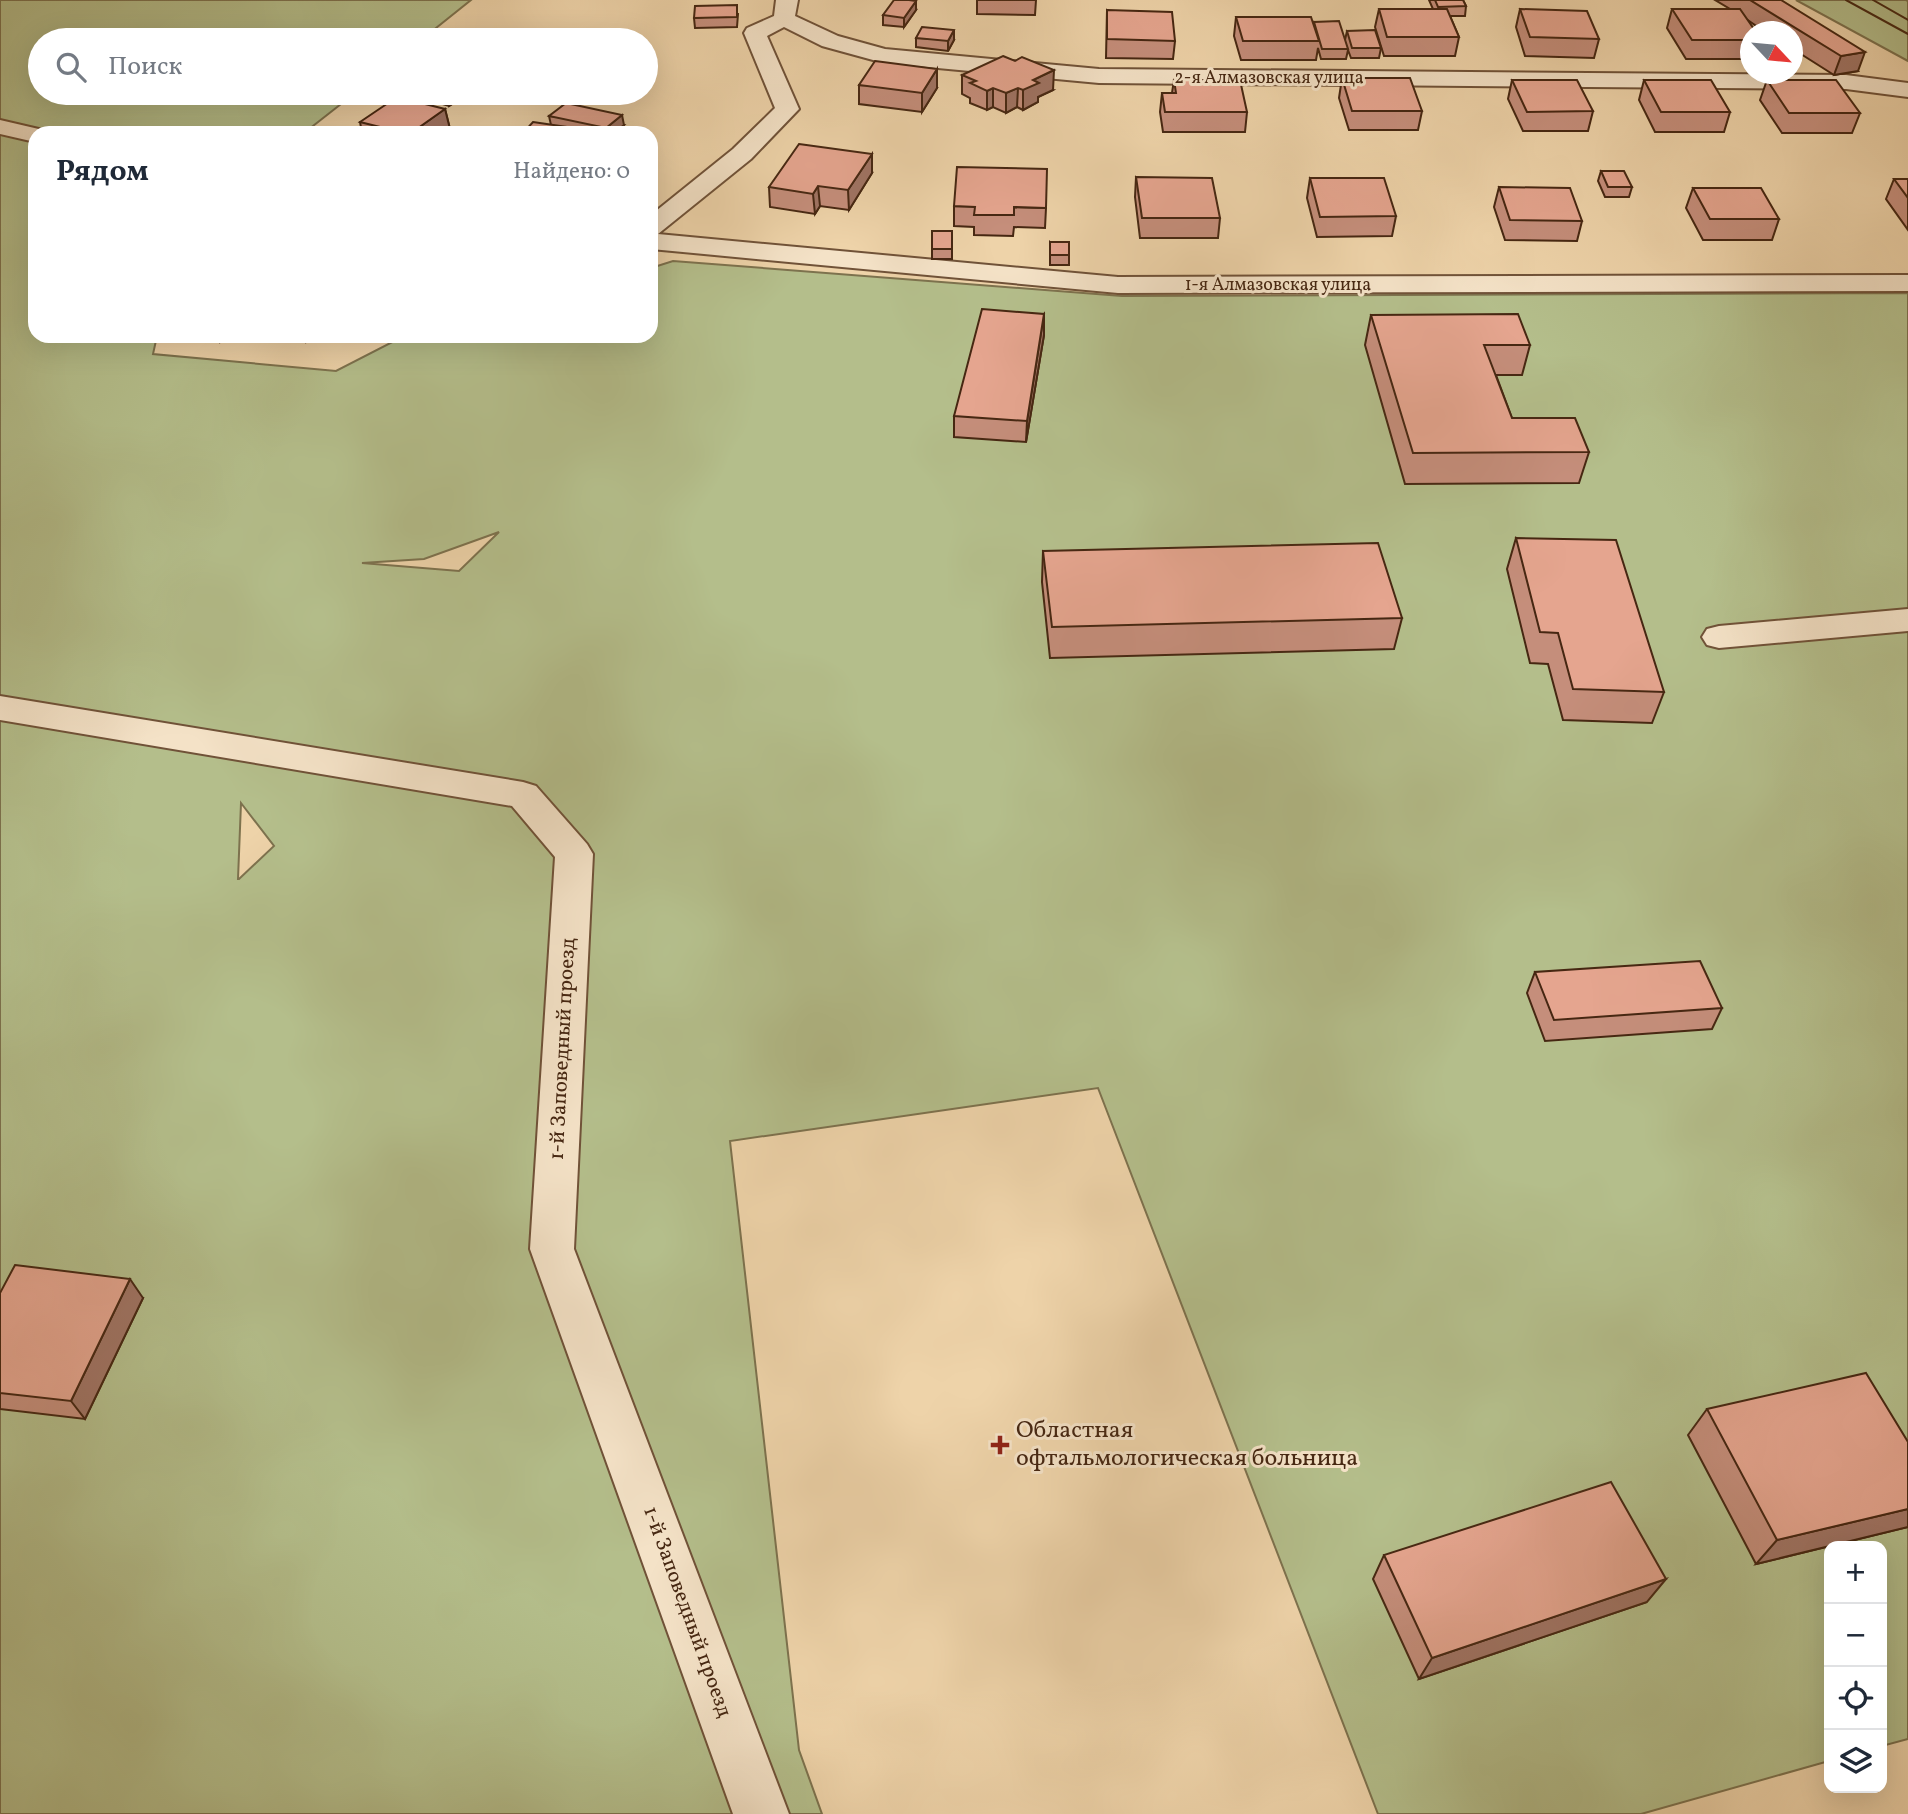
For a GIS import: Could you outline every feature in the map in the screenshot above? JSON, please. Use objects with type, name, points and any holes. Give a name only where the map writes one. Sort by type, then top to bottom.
[{"type":"street","name":"2-я Алмазовская улица","points":[[785,10],[830,41],[884,56],[1099,76],[1846,82],[1908,90]]},
{"type":"street","points":[[658,223],[742,154],[787,109],[755,33],[785,10]]},
{"type":"street","points":[[0,127],[28,133]]},
{"type":"street","name":"1-я Алмазовская улица","points":[[658,242],[1118,285],[1908,283]]},
{"type":"street","points":[[1719,637],[1908,620]]},
{"type":"street","name":"1-й Заповедный проезд","points":[[0,708],[523,795],[574,854],[552,1249],[761,1814]]},
{"type":"green space","points":[[0,0],[471,0],[436,28],[28,28],[28,105],[340,105],[313,126],[28,126],[28,343],[155,343],[153,354],[336,371],[390,343],[658,343],[658,266],[673,261],[1122,296],[1908,293],[1908,1739],[1887,1745],[1887,1541],[1824,1541],[1824,1762],[1641,1814],[1378,1814],[1098,1088],[730,1141],[799,1750],[822,1814],[0,1814]],"holes":[[[499,532],[459,571],[362,563],[424,559]],[[241,803],[274,846],[238,879]]]},
{"type":"green space","points":[[1796,0],[1908,1],[1908,61]]},
{"type":"building","points":[[894,0],[916,1],[904,18],[883,15]]},
{"type":"building","points":[[1435,0],[1463,0],[1466,6],[1438,7]]},
{"type":"building","points":[[1750,0],[1781,0],[1865,52],[1841,56],[1803,33],[1803,21],[1784,21]]},
{"type":"building","points":[[737,5],[737,17],[694,18],[695,6]]},
{"type":"building","points":[[1379,9],[1447,9],[1459,37],[1387,37]]},
{"type":"building","points":[[1520,9],[1587,11],[1599,39],[1530,37]]},
{"type":"building","points":[[1672,9],[1740,9],[1748,21],[1740,21],[1740,40],[1692,40]]},
{"type":"building","points":[[1107,10],[1172,12],[1175,41],[1107,39]]},
{"type":"building","points":[[1236,17],[1311,17],[1319,41],[1243,41]]},
{"type":"building","points":[[1339,21],[1348,49],[1322,49],[1314,22]]},
{"type":"building","points":[[922,27],[954,30],[948,41],[916,38]]},
{"type":"building","points":[[1375,30],[1381,48],[1352,48],[1347,31]]},
{"type":"building","points":[[1003,56],[1015,61],[1022,57],[1054,70],[1033,80],[1039,83],[1006,93],[993,88],[987,91],[970,83],[976,81],[962,75]]},
{"type":"building","points":[[875,61],[937,69],[922,93],[859,85]]},
{"type":"building","points":[[1342,78],[1410,78],[1422,111],[1352,111]]},
{"type":"building","points":[[1174,80],[1240,80],[1247,112],[1165,112],[1162,93],[1176,93]]},
{"type":"building","points":[[1512,80],[1577,80],[1593,111],[1527,112]]},
{"type":"building","points":[[1644,80],[1711,80],[1730,112],[1661,112]]},
{"type":"building","points":[[1836,80],[1860,113],[1789,113],[1770,84]]},
{"type":"building","points":[[385,105],[429,105],[445,109],[421,126],[376,126],[360,122]]},
{"type":"building","points":[[563,105],[622,115],[608,126],[549,116]]},
{"type":"building","points":[[533,122],[560,126],[529,126]]},
{"type":"building","points":[[799,144],[872,154],[848,190],[818,186],[813,194],[769,187]]},
{"type":"building","points":[[957,167],[1047,169],[1046,208],[1014,207],[1014,215],[974,215],[975,207],[954,206]]},
{"type":"building","points":[[1601,171],[1624,171],[1632,187],[1608,187]]},
{"type":"building","points":[[1136,177],[1212,178],[1220,218],[1142,218]]},
{"type":"building","points":[[1310,178],[1384,178],[1396,216],[1320,217]]},
{"type":"building","points":[[1894,179],[1908,179],[1908,198]]},
{"type":"building","points":[[1499,187],[1570,188],[1582,221],[1510,220]]},
{"type":"building","points":[[1693,188],[1761,188],[1779,219],[1710,219]]},
{"type":"building","points":[[932,231],[952,231],[952,249],[932,249]]},
{"type":"building","points":[[1050,242],[1069,242],[1069,255],[1050,255]]},
{"type":"building","points":[[982,309],[1044,314],[1027,421],[954,416]]},
{"type":"building","points":[[1518,314],[1530,345],[1484,345],[1512,418],[1575,418],[1589,452],[1413,453],[1371,315]]},
{"type":"building","points":[[1516,538],[1616,540],[1664,692],[1573,689],[1558,633],[1540,632]]},
{"type":"building","points":[[1378,543],[1402,618],[1052,627],[1043,551]]},
{"type":"building","points":[[1700,961],[1722,1008],[1554,1020],[1535,972]]},
{"type":"building","points":[[15,1265],[130,1279],[71,1401],[0,1393],[0,1293]]},
{"type":"building","points":[[1866,1373],[1908,1442],[1908,1509],[1777,1540],[1707,1409]]},
{"type":"building","points":[[1611,1482],[1666,1579],[1432,1658],[1384,1555]]},
{"type":"tram line","points":[[1846,0],[1908,34]]},
{"type":"tram line","points":[[1873,0],[1908,20]]},
{"type":"place","name":"Областная офтальмологическая больница","points":[[1000,1445]]}]
